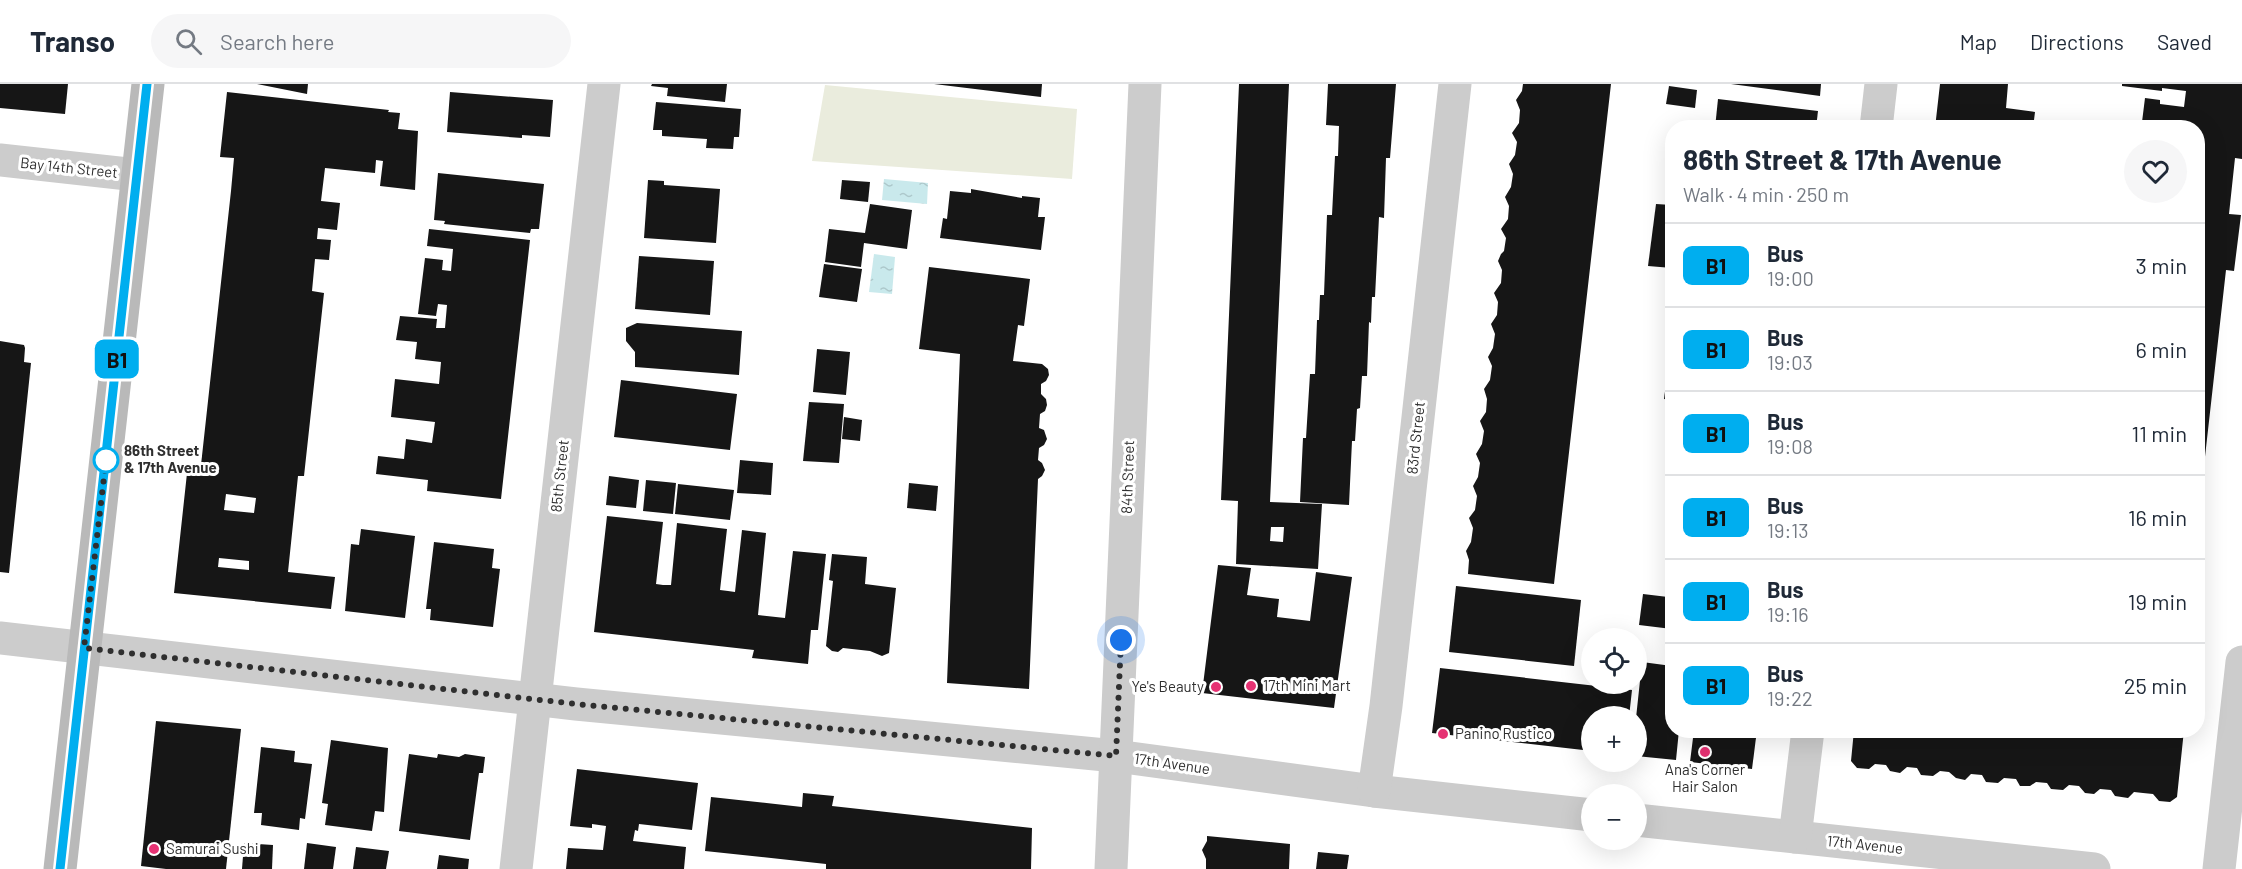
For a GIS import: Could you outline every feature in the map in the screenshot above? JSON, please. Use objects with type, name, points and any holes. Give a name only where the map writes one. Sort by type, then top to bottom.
[{"type":"main road","points":[[60,869],[147,84]]},
{"type":"street","name":"85th Street","points":[[516,869],[604,84]]},
{"type":"street","name":"84th Street","points":[[1111,869],[1145,84]]},
{"type":"street","name":"83rd Street","points":[[1374,791],[1387,695],[1455,84]]},
{"type":"street","points":[[1877,120],[1881,84]]},
{"type":"street","name":"Bay 14th Street","points":[[0,160],[137,175]]},
{"type":"street","name":"17th Avenue","points":[[0,638],[535,699],[1116,756],[1374,791],[1581,814]]},
{"type":"street","points":[[2219,869],[2242,662]]},
{"type":"street","points":[[1796,837],[1807,738]]},
{"type":"street","name":"17th Avenue","points":[[1647,821],[2094,869]]},
{"type":"shaded area","points":[[825,85],[1077,109],[1072,179],[812,161]]},
{"type":"water","points":[[884,179],[928,183],[927,204],[882,200]]},
{"type":"water","points":[[874,254],[895,257],[892,294],[869,292]]},
{"type":"building","points":[[0,84],[68,84],[65,114],[0,108]]},
{"type":"building","points":[[257,84],[308,84],[307,94]]},
{"type":"building","points":[[652,84],[727,84],[725,102],[667,96],[668,88],[651,86]]},
{"type":"building","points":[[934,84],[1042,84],[1041,97]]},
{"type":"building","points":[[1239,84],[1289,84],[1270,502],[1322,504],[1318,569],[1236,564],[1238,501],[1221,500]],"holes":[[[1271,527],[1284,527],[1283,542],[1270,541]]]},
{"type":"building","points":[[1328,84],[1396,84],[1390,158],[1386,158],[1384,218],[1379,217],[1375,297],[1372,297],[1371,323],[1369,322],[1367,376],[1362,376],[1355,441],[1352,441],[1349,505],[1300,502],[1303,438],[1306,438],[1310,374],[1315,374],[1317,320],[1319,320],[1320,295],[1324,295],[1327,215],[1332,215],[1335,156],[1338,156],[1339,126],[1326,125]]},
{"type":"building","points":[[1523,84],[1611,84],[1554,584],[1468,574],[1469,560],[1466,551],[1471,542],[1473,528],[1469,518],[1475,510],[1477,496],[1473,486],[1478,477],[1480,463],[1476,454],[1482,444],[1484,431],[1480,421],[1486,412],[1487,399],[1484,389],[1490,380],[1492,366],[1488,357],[1493,348],[1495,334],[1491,324],[1497,315],[1498,302],[1494,293],[1501,283],[1502,270],[1498,261],[1504,251],[1506,238],[1501,229],[1508,219],[1509,206],[1505,197],[1511,187],[1513,174],[1509,164],[1515,155],[1517,142],[1512,133],[1519,123],[1520,110],[1516,100],[1522,91]]},
{"type":"building","points":[[1731,84],[1821,84],[1820,96]]},
{"type":"building","points":[[1940,84],[2008,84],[2006,108],[2035,112],[2034,120],[1936,120]]},
{"type":"building","points":[[2122,84],[2242,84],[2242,159],[2235,158],[2229,214],[2241,215],[2234,271],[2226,270],[2205,457],[2205,120],[2142,120],[2145,98],[2160,100],[2160,104],[2184,107],[2186,91],[2162,88],[2162,91],[2122,86]]},
{"type":"building","points":[[1669,86],[1697,90],[1695,108],[1666,104]]},
{"type":"building","points":[[227,92],[389,110],[388,112],[400,113],[398,129],[418,131],[415,190],[380,186],[383,161],[376,160],[375,173],[325,168],[321,201],[340,203],[337,230],[318,228],[317,239],[331,240],[329,260],[315,259],[312,291],[324,293],[304,476],[298,476],[288,572],[335,577],[331,609],[174,593],[188,464],[201,465],[231,191],[234,158],[220,157]],"holes":[[[226,494],[256,498],[254,513],[224,510]],[[219,558],[249,561],[249,570],[218,567]]]},
{"type":"building","points":[[450,92],[553,100],[550,137],[522,135],[522,138],[447,132]]},
{"type":"building","points":[[1718,99],[1818,111],[1817,120],[1716,120]]},
{"type":"building","points":[[656,102],[741,109],[739,137],[734,137],[733,149],[706,148],[707,139],[662,136],[662,130],[653,130]]},
{"type":"building","points":[[438,173],[544,184],[539,229],[531,229],[530,233],[444,224],[445,221],[434,220]]},
{"type":"building","points":[[648,180],[664,181],[664,185],[720,189],[716,243],[644,238]]},
{"type":"building","points":[[842,180],[870,182],[868,202],[840,199]]},
{"type":"building","points":[[971,189],[1022,198],[1022,196],[1040,198],[1038,217],[1045,217],[1041,250],[940,238],[943,218],[947,219],[950,191],[971,193]]},
{"type":"building","points":[[870,204],[912,210],[907,249],[864,243],[861,267],[825,262],[829,229],[865,233]]},
{"type":"building","points":[[1656,204],[1665,205],[1665,267],[1648,266]]},
{"type":"building","points":[[429,229],[530,240],[501,499],[427,491],[428,480],[376,474],[378,456],[404,459],[406,439],[432,443],[435,422],[391,417],[395,379],[439,384],[441,362],[415,359],[417,342],[396,340],[400,316],[437,319],[436,328],[445,328],[447,305],[438,304],[436,316],[418,314],[425,258],[443,260],[442,270],[451,271],[453,249],[427,246]]},
{"type":"building","points":[[639,256],[714,261],[710,315],[635,309]]},
{"type":"building","points":[[824,264],[862,269],[857,302],[819,297]]},
{"type":"building","points":[[929,267],[1030,279],[1024,326],[1018,325],[1013,361],[1042,364],[1048,369],[1049,375],[1041,384],[1041,394],[1046,399],[1047,405],[1045,411],[1040,414],[1039,428],[1044,430],[1047,439],[1039,448],[1038,460],[1045,470],[1038,479],[1029,689],[947,683],[960,354],[919,349]]},
{"type":"building","points":[[637,323],[742,331],[739,375],[635,367],[635,352],[626,341],[626,328]]},
{"type":"building","points":[[0,341],[24,345],[24,362],[31,363],[9,573],[0,572]]},
{"type":"building","points":[[817,349],[850,352],[846,395],[813,392]]},
{"type":"building","points":[[621,380],[737,394],[730,450],[614,437]]},
{"type":"building","points":[[809,402],[844,404],[839,463],[803,461]]},
{"type":"building","points":[[844,417],[862,420],[860,441],[842,439]]},
{"type":"building","points":[[740,460],[773,463],[771,495],[737,493]]},
{"type":"building","points":[[609,476],[639,480],[636,508],[606,505]]},
{"type":"building","points":[[646,480],[676,483],[673,514],[643,511]]},
{"type":"building","points":[[909,483],[938,486],[936,511],[907,508]]},
{"type":"building","points":[[678,484],[734,490],[730,520],[675,514]]},
{"type":"building","points":[[607,516],[663,522],[656,584],[663,585],[671,585],[677,523],[727,529],[720,590],[735,592],[742,530],[766,533],[758,615],[785,618],[793,551],[826,554],[818,630],[811,630],[808,664],[752,658],[754,650],[594,632]]},
{"type":"building","points":[[361,529],[415,536],[405,618],[345,611],[351,544],[359,545]]},
{"type":"building","points":[[434,542],[494,549],[492,568],[500,569],[493,627],[430,620],[431,609],[426,609]]},
{"type":"building","points":[[832,554],[867,557],[865,584],[896,588],[889,653],[882,656],[870,651],[843,648],[838,652],[826,646],[833,581],[829,580]]},
{"type":"building","points":[[1218,565],[1251,568],[1247,595],[1279,599],[1277,617],[1310,621],[1316,572],[1352,577],[1334,708],[1202,693]]},
{"type":"building","points":[[1456,586],[1581,600],[1574,666],[1449,652]]},
{"type":"building","points":[[1643,594],[1665,597],[1665,628],[1639,625]]},
{"type":"building","points":[[1647,663],[1665,665],[1665,738],[1678,738],[1676,760],[1647,757],[1647,706],[1637,706],[1639,694],[1647,694]]},
{"type":"building","points":[[1440,668],[1581,684],[1581,694],[1632,694],[1630,706],[1581,706],[1581,750],[1432,733]]},
{"type":"building","points":[[156,721],[241,729],[226,869],[166,869],[141,866]]},
{"type":"building","points":[[1693,738],[1756,738],[1752,769],[1690,762]]},
{"type":"building","points":[[1853,738],[2183,738],[2177,797],[2170,802],[2159,801],[2153,794],[2134,792],[2128,798],[2115,796],[2111,790],[2100,789],[2094,794],[2085,793],[2079,786],[2069,785],[2063,790],[2051,789],[2047,783],[2036,782],[2030,786],[2020,786],[2016,779],[2004,778],[1998,783],[1986,782],[1982,775],[1971,774],[1965,780],[1956,778],[1949,772],[1940,771],[1933,776],[1921,775],[1917,768],[1907,767],[1900,773],[1890,771],[1886,765],[1875,764],[1869,769],[1857,768],[1851,761]]},
{"type":"building","points":[[331,740],[388,748],[384,812],[375,811],[372,831],[325,825],[328,804],[322,803]]},
{"type":"building","points":[[261,747],[295,751],[294,762],[312,764],[305,819],[300,818],[299,830],[261,825],[262,813],[254,813]]},
{"type":"building","points":[[409,754],[437,758],[438,754],[485,757],[483,773],[479,773],[470,840],[399,831]]},
{"type":"building","points":[[577,769],[698,783],[692,830],[639,824],[633,841],[686,847],[684,869],[566,869],[568,848],[603,850],[606,826],[592,824],[592,828],[570,826]]},
{"type":"building","points":[[803,793],[834,796],[832,806],[1032,828],[1031,869],[826,869],[826,864],[705,851],[711,797],[802,807]]},
{"type":"building","points":[[1207,836],[1290,844],[1289,869],[1206,869],[1206,859],[1202,850]]},
{"type":"building","points":[[244,843],[273,845],[272,869],[242,869]]},
{"type":"building","points":[[307,843],[336,847],[333,869],[304,869]]},
{"type":"building","points":[[356,847],[389,851],[386,869],[353,869]]},
{"type":"building","points":[[1318,852],[1349,855],[1347,869],[1316,869]]},
{"type":"building","points":[[439,855],[469,859],[468,869],[437,869]]},
{"type":"bus line","name":"B1","points":[[60,869],[147,84]]},
{"type":"place","name":"86th Street & 17th Avenue","points":[[106,460]]},
{"type":"place","name":"17th Mini Mart","points":[[1251,686]]},
{"type":"place","name":"Ye's Beauty","points":[[1216,687]]},
{"type":"place","name":"Panino Rustico","points":[[1443,734]]},
{"type":"place","name":"Ana's Corner Hair Salon","points":[[1705,752]]},
{"type":"place","name":"Samurai Sushi","points":[[154,849]]},
{"type":"route","points":[[106,460],[84,648],[576,704],[1116,756],[1121,640]]}]
